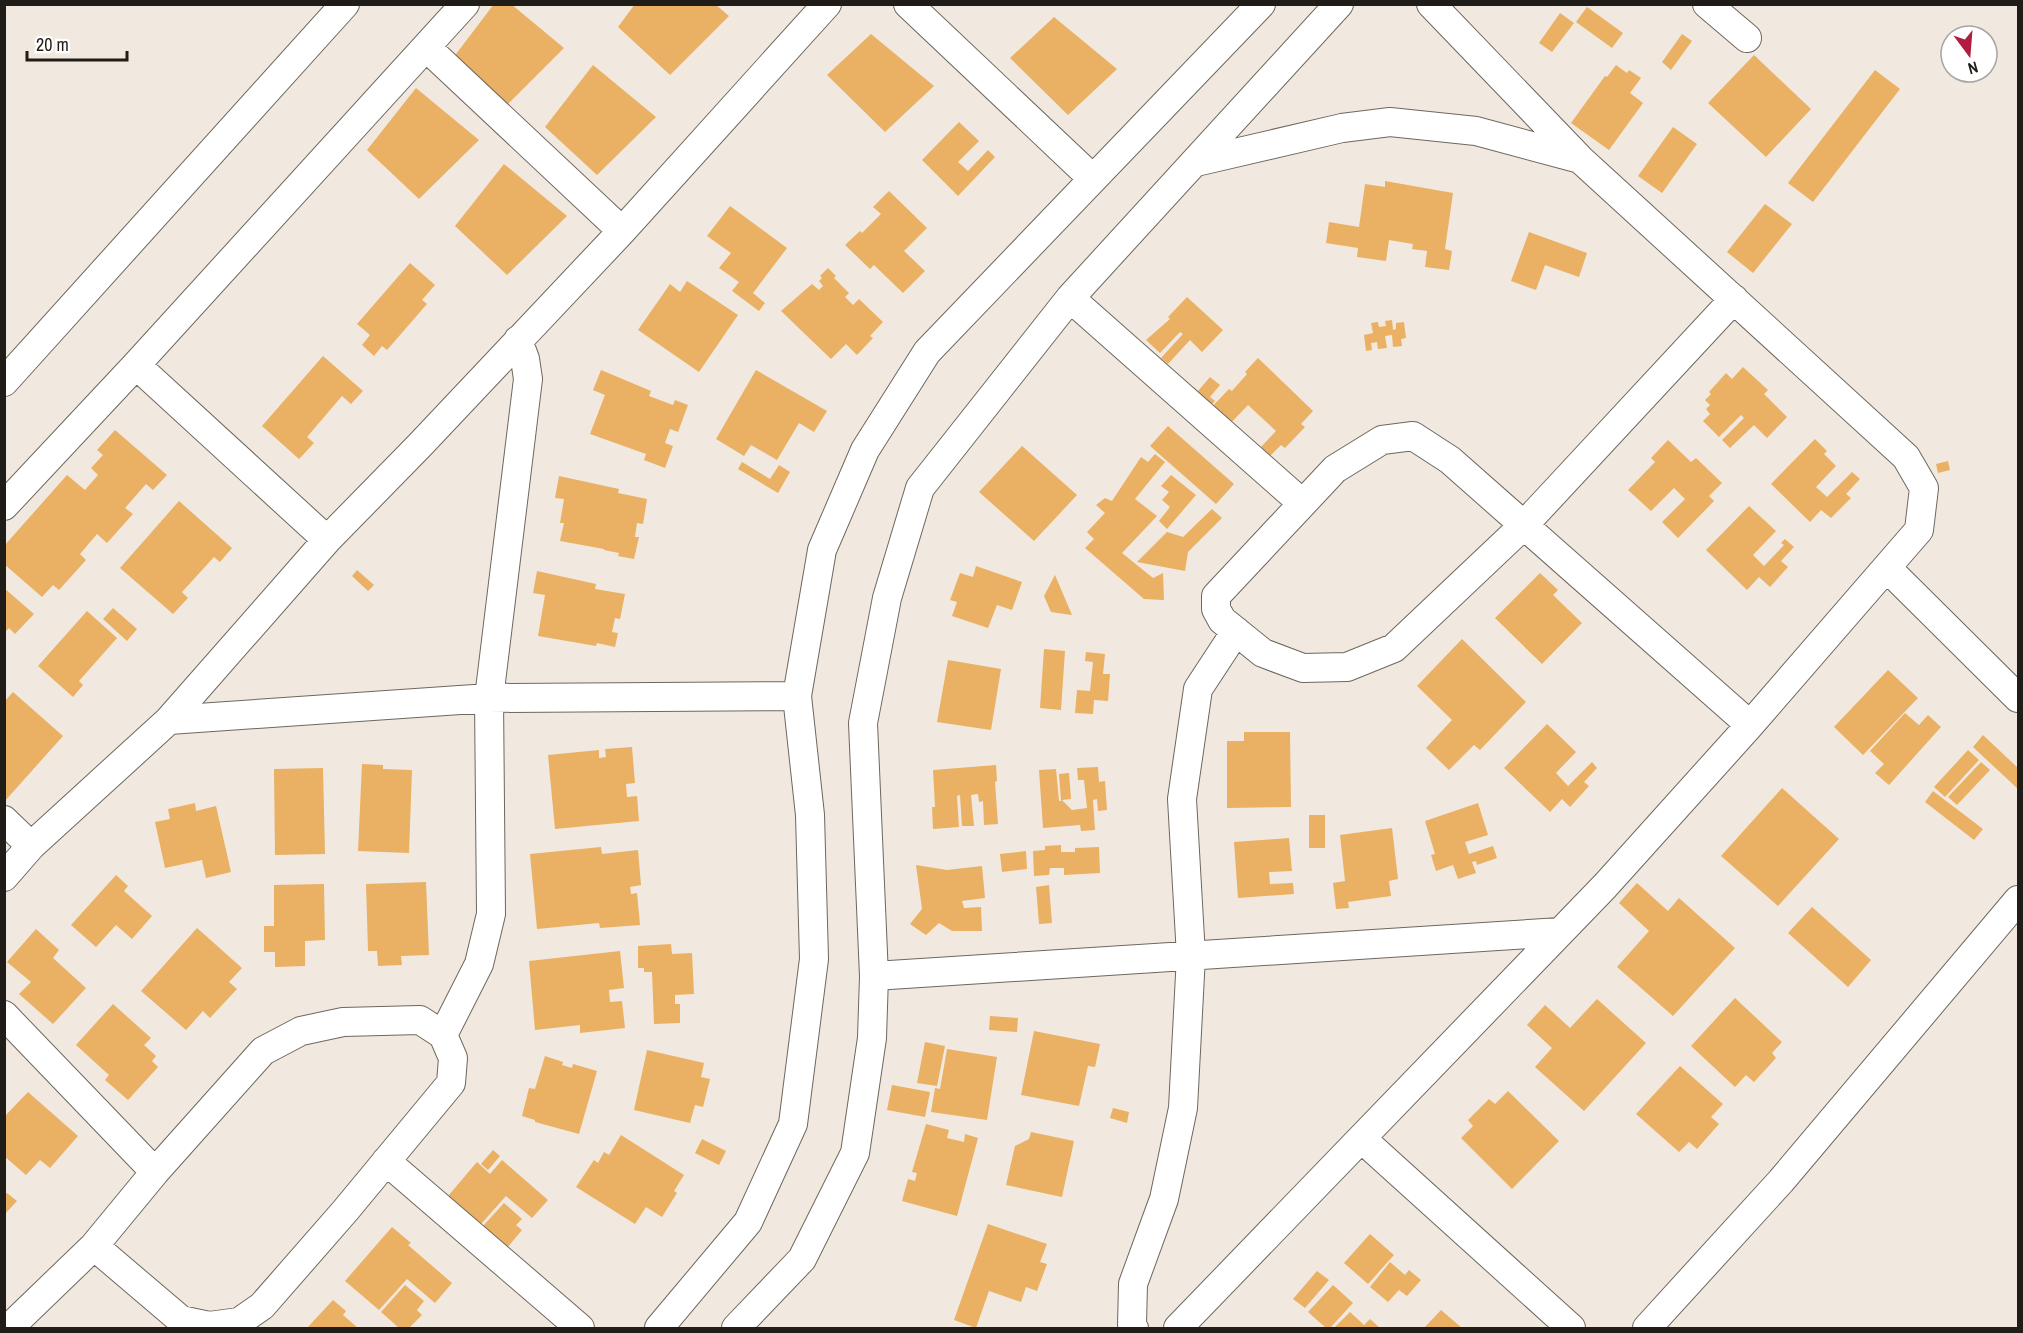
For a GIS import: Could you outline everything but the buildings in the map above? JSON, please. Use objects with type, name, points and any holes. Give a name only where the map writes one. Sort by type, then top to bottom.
[{"type":"street","points":[[4,382],[345,4]]},
{"type":"street","points":[[4,506],[136,365],[465,4]]},
{"type":"street","points":[[4,877],[31,846],[169,720],[327,540],[622,231],[827,4]]},
{"type":"street","points":[[908,4],[1093,179]]},
{"type":"street","points":[[659,1329],[748,1222],[793,1124],[813,959],[810,815],[797,696],[822,550],[865,450],[927,352],[1261,4]]},
{"type":"street","points":[[736,1329],[802,1259],[855,1153],[872,1038],[874,976],[863,723],[887,598],[920,488],[1070,298],[1339,4]]},
{"type":"street","points":[[1178,1329],[1605,885],[1919,531],[1924,488],[1906,457],[1580,159],[1431,4]]},
{"type":"street","points":[[1707,4],[1747,38]]},
{"type":"street","points":[[426,47],[622,231]]},
{"type":"street","points":[[1196,162],[1342,128],[1390,122],[1476,131],[1580,159]]},
{"type":"street","points":[[1070,298],[1302,503]]},
{"type":"street","points":[[1734,299],[1523,526],[1394,648],[1347,667],[1303,668],[1263,653],[1222,620],[1216,609],[1216,596],[1335,469],[1382,440],[1413,436],[1450,460],[1523,526],[1750,724]]},
{"type":"street","points":[[444,1035],[479,964],[491,914],[489,698],[528,379],[525,358],[518,340]]},
{"type":"street","points":[[136,365],[327,540]]},
{"type":"street","points":[[1887,568],[2019,698]]},
{"type":"street","points":[[1134,1329],[1132,1325],[1133,1284],[1164,1199],[1183,1108],[1191,956],[1182,799],[1198,689],[1236,631]]},
{"type":"street","points":[[169,720],[489,698],[797,696]]},
{"type":"street","points":[[4,820],[31,846]]},
{"type":"street","points":[[1647,1329],[1781,1181],[2019,900]]},
{"type":"street","points":[[874,976],[1560,932]]},
{"type":"street","points":[[4,1015],[155,1172]]},
{"type":"street","points":[[9,1329],[94,1246],[155,1172],[263,1051],[301,1031],[343,1022],[420,1020],[444,1035],[453,1058],[451,1083],[345,1211],[262,1306],[239,1322],[210,1326],[181,1320],[94,1246]]},
{"type":"street","points":[[1362,1139],[1570,1329]]},
{"type":"street","points":[[386,1161],[580,1329]]}]
